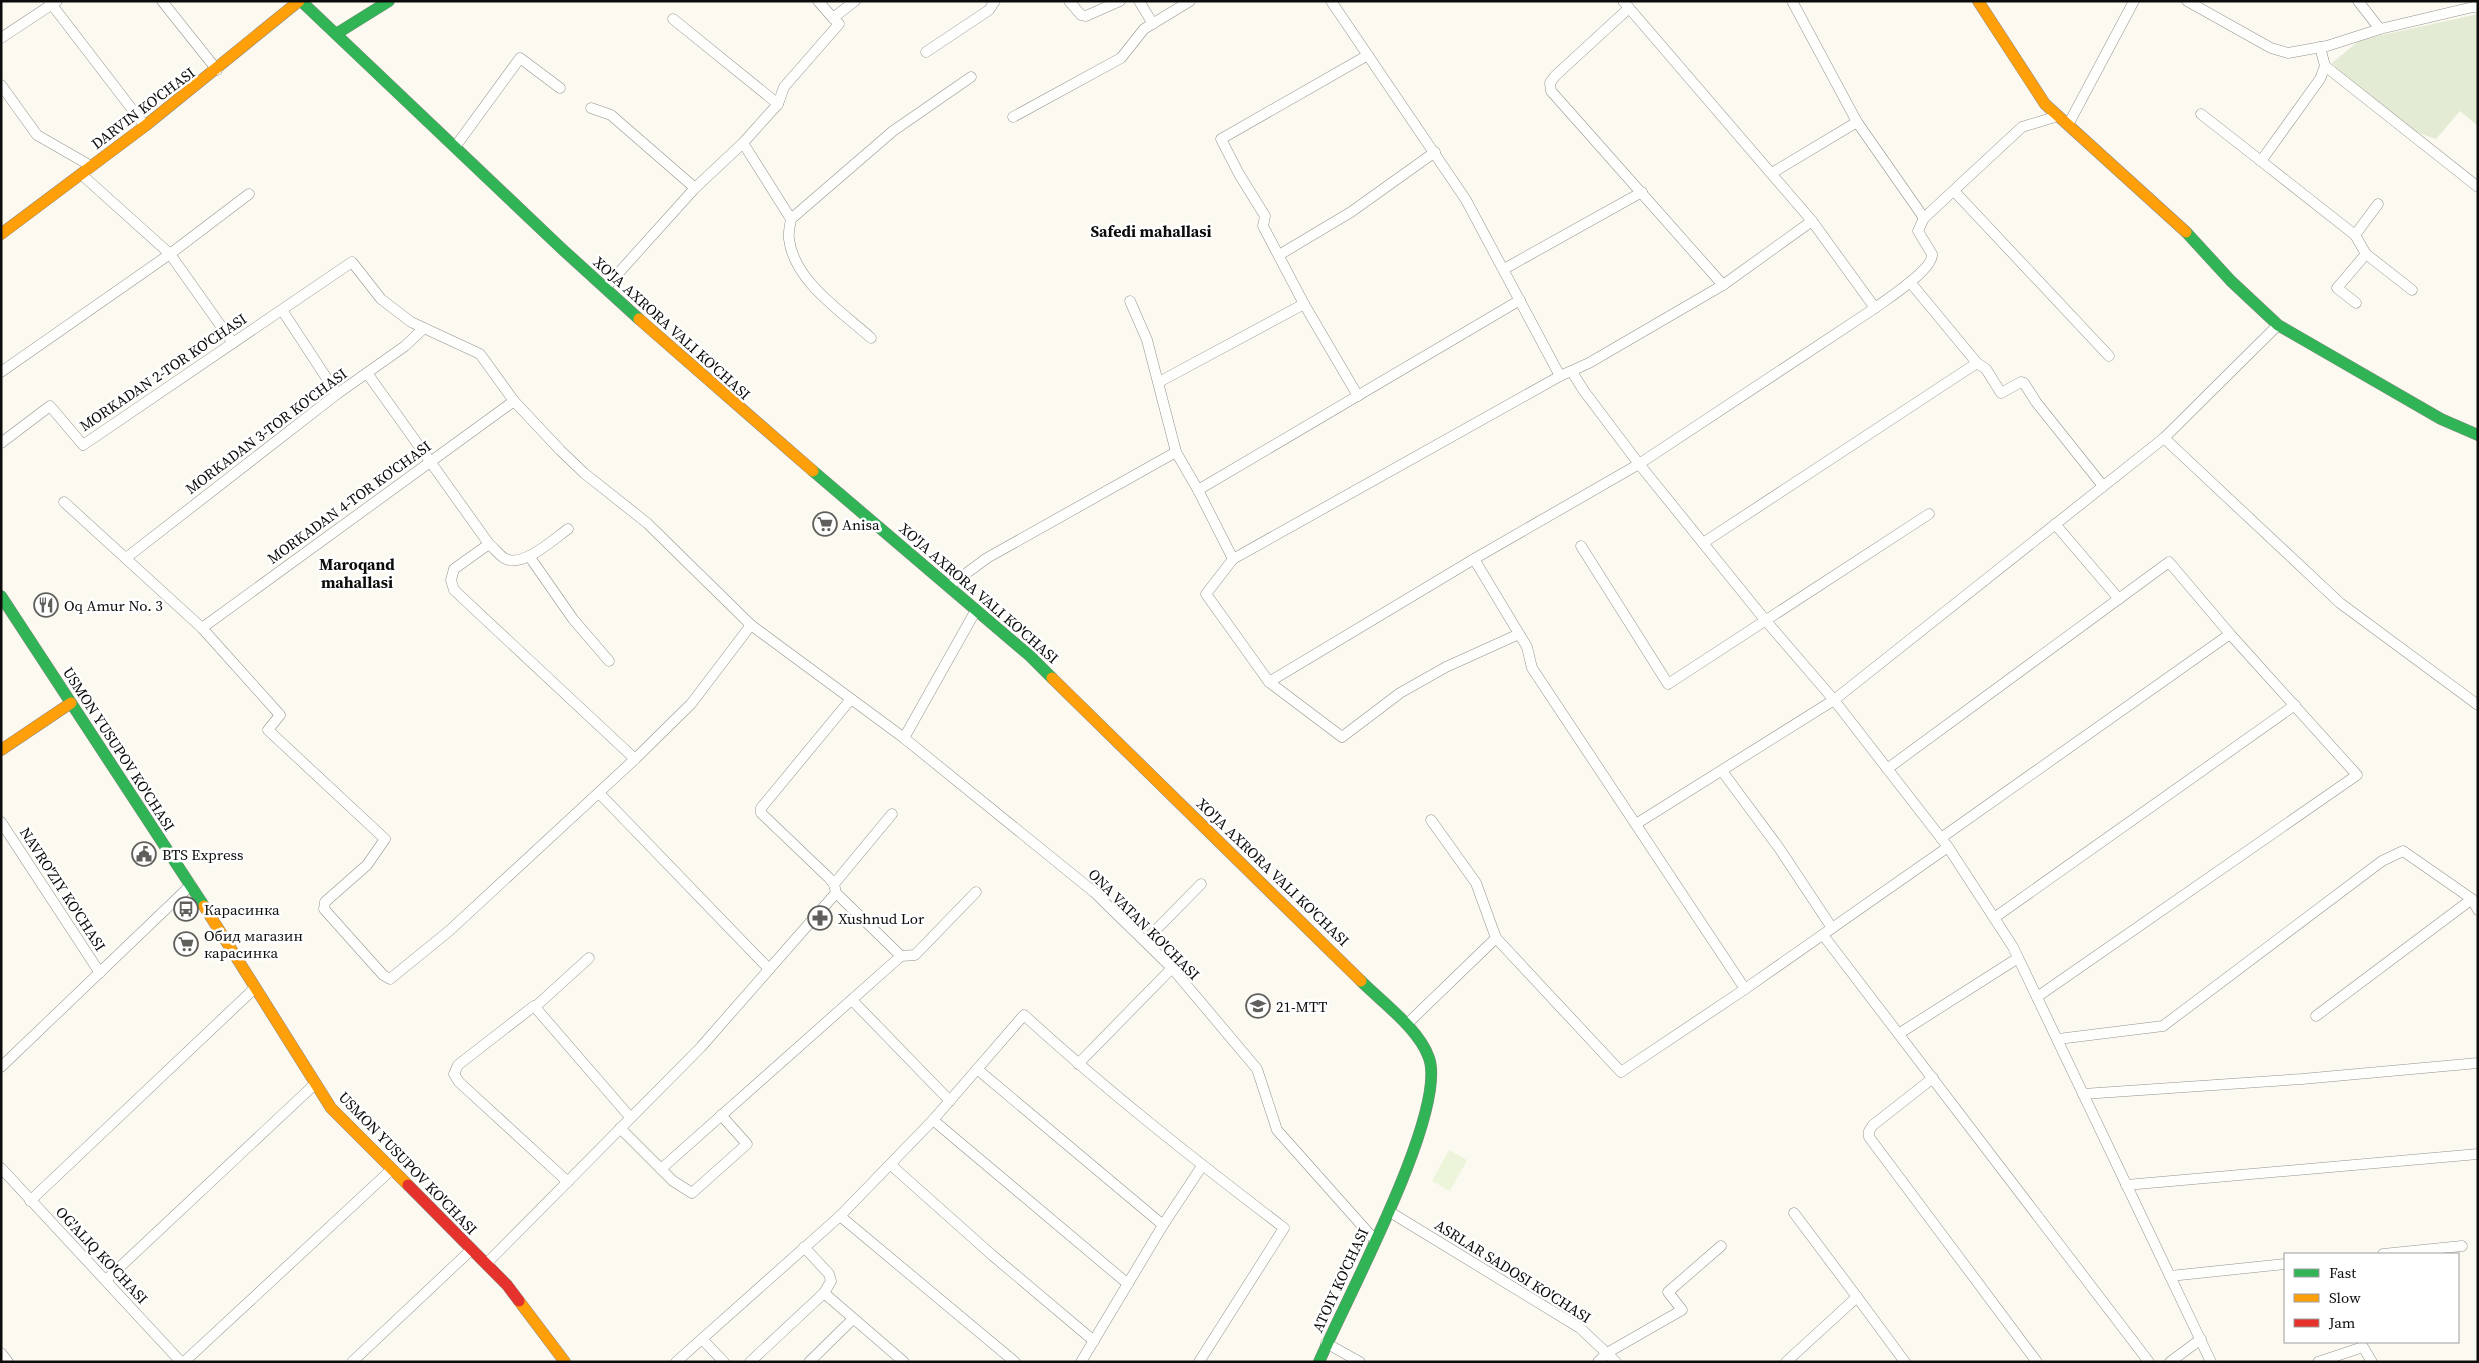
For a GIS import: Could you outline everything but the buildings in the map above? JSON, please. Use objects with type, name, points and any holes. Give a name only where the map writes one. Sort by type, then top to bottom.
[{"type":"street","points":[[162,1],[217,70]]},
{"type":"street","name":"DARVIN KO'CHASI","points":[[1,234],[217,70],[300,1]]},
{"type":"street","name":"XO'JA AXRORA VALI KO'CHASI","points":[[300,1],[605,288],[724,395],[949,586],[1055,679],[1408,1024],[1425,1048],[1432,1072],[1432,1086],[1414,1154],[1390,1212]]},
{"type":"street","points":[[336,34],[389,1]]},
{"type":"street","points":[[605,288],[695,188],[743,142],[778,104],[784,87],[839,24],[818,1]]},
{"type":"street","points":[[833,18],[856,1]]},
{"type":"street","points":[[926,52],[989,10],[995,1]]},
{"type":"street","points":[[1069,1],[1081,15],[1086,16],[1120,1]]},
{"type":"street","points":[[1139,1],[1153,24]]},
{"type":"street","points":[[1014,117],[1121,58],[1144,29],[1190,1]]},
{"type":"street","points":[[1331,1],[1466,200],[1560,376]]},
{"type":"street","points":[[1792,1],[1857,122],[1924,218]]},
{"type":"street","points":[[1978,1],[2045,104],[2180,226],[2231,281],[2278,325],[2441,419],[2478,435]]},
{"type":"street","points":[[2069,124],[2134,1]]},
{"type":"street","points":[[2187,1],[2271,48],[2288,53],[2320,48],[2380,29],[2473,7],[2478,8]]},
{"type":"street","points":[[2358,1],[2380,29]]},
{"type":"street","points":[[1,38],[53,2],[144,126]]},
{"type":"street","points":[[1723,285],[1551,91],[1550,83],[1555,76],[1626,5],[1772,173],[1812,222],[1875,308]]},
{"type":"street","points":[[673,19],[778,104]]},
{"type":"street","points":[[2261,161],[2320,80],[2325,66],[2320,48]]},
{"type":"street","points":[[1358,396],[1304,304],[1263,226],[1265,216],[1239,174],[1221,139],[1368,55]]},
{"type":"street","points":[[455,147],[520,58],[560,88]]},
{"type":"street","points":[[2325,66],[2478,188]]},
{"type":"street","points":[[870,338],[812,285],[798,264],[788,238],[791,220],[893,130],[971,77]]},
{"type":"street","points":[[1,85],[37,135],[91,166]]},
{"type":"street","points":[[591,108],[611,115],[695,188]]},
{"type":"street","points":[[2201,114],[2354,235],[2366,254],[2412,290]]},
{"type":"street","points":[[1269,682],[1474,559],[1639,464],[1875,308],[1910,282],[1933,258],[1918,231],[1924,218],[2022,127],[2058,116]]},
{"type":"street","points":[[1772,173],[1857,122]]},
{"type":"street","points":[[743,142],[791,220]]},
{"type":"street","points":[[1279,255],[1351,212],[1435,152]]},
{"type":"street","points":[[81,174],[170,254],[233,343]]},
{"type":"street","points":[[1954,191],[2109,356]]},
{"type":"street","points":[[1504,269],[1642,192]]},
{"type":"street","points":[[1,372],[170,254],[249,194]]},
{"type":"street","points":[[2354,235],[2378,204]]},
{"type":"street","points":[[1519,634],[1446,667],[1400,693],[1342,737],[1269,682],[1206,594],[1233,559],[1560,376],[1572,372],[1723,285],[1812,222]]},
{"type":"street","points":[[2356,303],[2337,288],[2366,254]]},
{"type":"street","name":"MORKADAN 2-TOR KO'CHASI","points":[[1,444],[50,406],[83,444],[352,262]]},
{"type":"street","name":"ONA VATAN KO'CHASI","points":[[352,262],[381,299],[411,322],[480,354],[514,401],[584,473],[647,524],[751,625],[904,738],[1094,892],[1172,968],[1257,1069],[1277,1130],[1374,1239]]},
{"type":"street","points":[[1910,282],[1977,363],[1986,369],[2001,393],[2021,382],[2024,383],[2036,402],[2104,486]]},
{"type":"street","points":[[1198,490],[1520,300]]},
{"type":"street","points":[[1130,301],[1147,340],[1176,452],[1198,490],[1233,559]]},
{"type":"street","points":[[1159,382],[1304,304]]},
{"type":"street","points":[[282,310],[337,394]]},
{"type":"street","points":[[1636,824],[1834,700],[2164,438],[2278,325]]},
{"type":"street","name":"MORKADAN 3-TOR KO'CHASI","points":[[126,558],[337,394],[405,346],[424,328]]},
{"type":"street","points":[[1702,543],[1977,363]]},
{"type":"street","points":[[1572,372],[1639,464],[1766,621],[1834,700],[1948,847],[1994,918],[2018,958],[2037,996],[2211,1362]]},
{"type":"street","points":[[367,373],[490,544],[504,558],[516,561],[529,556],[568,529]]},
{"type":"street","name":"MORKADAN 4-TOR KO'CHASI","points":[[202,628],[514,401]]},
{"type":"street","points":[[2164,438],[2340,603],[2478,705]]},
{"type":"street","points":[[949,586],[987,558],[1176,452]]},
{"type":"street","points":[[64,502],[202,628],[280,715],[268,730],[385,839],[367,865],[325,902],[324,909],[383,975],[390,979],[449,931],[635,759],[691,704],[751,625]]},
{"type":"street","points":[[1581,546],[1668,684],[1929,514]]},
{"type":"street","points":[[2056,524],[2119,599]]},
{"type":"street","points":[[490,544],[454,568],[450,580],[454,590],[635,759]]},
{"type":"street","points":[[529,556],[573,619],[609,661]]},
{"type":"street","points":[[1474,559],[1527,648],[1532,668],[1746,989]]},
{"type":"street","points":[[1887,769],[2169,562],[2230,634],[2357,775],[2037,996]]},
{"type":"street","name":"USMON YUSUPOV KO'CHASI","points":[[1,596],[191,885],[331,1108],[390,1170],[507,1286],[565,1362]]},
{"type":"street","points":[[904,738],[976,610]]},
{"type":"street","points":[[1941,838],[2230,634]]},
{"type":"street","points":[[851,700],[761,808],[761,813],[901,956]]},
{"type":"street","points":[[1,750],[71,703]]},
{"type":"street","points":[[1994,918],[2295,705]]},
{"type":"street","points":[[1722,771],[1779,848],[1832,928]]},
{"type":"street","points":[[599,793],[769,969]]},
{"type":"street","points":[[486,1264],[630,1117],[702,1047],[769,969],[892,814]]},
{"type":"street","points":[[1431,820],[1476,883],[1496,938],[1621,1072],[1746,989],[1948,847]]},
{"type":"street","name":"NAVRO'ZIY KO'CHASI","points":[[1,822],[100,973]]},
{"type":"street","points":[[1,842],[10,836]]},
{"type":"street","points":[[2058,1039],[2163,1026],[2382,861],[2403,851],[2472,899],[2478,910]]},
{"type":"street","points":[[1145,942],[1201,884]]},
{"type":"street","points":[[1,1067],[191,885]]},
{"type":"street","points":[[661,1169],[901,956],[915,955],[976,892]]},
{"type":"street","points":[[2316,1016],[2472,899]]},
{"type":"street","points":[[1823,935],[1900,1033],[2149,1362]]},
{"type":"street","points":[[1408,1024],[1496,938]]},
{"type":"street","points":[[568,1182],[459,1082],[454,1074],[458,1065],[534,1007],[589,958]]},
{"type":"street","points":[[1900,1033],[2018,958]]},
{"type":"street","points":[[1078,1064],[1172,968]]},
{"type":"street","points":[[30,1201],[255,988]]},
{"type":"street","points":[[852,1000],[950,1101]]},
{"type":"street","points":[[534,1007],[630,1117]]},
{"type":"street","points":[[676,1362],[804,1246],[840,1216],[933,1120],[1024,1015],[1078,1064],[1202,1166],[1284,1228],[1199,1362]]},
{"type":"street","points":[[2084,1094],[2302,1079],[2478,1063]]},
{"type":"street","points":[[977,1069],[1163,1226]]},
{"type":"street","points":[[1933,1078],[1873,1125],[1869,1131],[1869,1137],[2038,1362]]},
{"type":"street","points":[[106,1280],[315,1084]]},
{"type":"street","points":[[620,1128],[661,1169],[684,1189],[692,1193],[747,1144],[721,1114]]},
{"type":"street","points":[[933,1120],[1128,1284]]},
{"type":"street","points":[[2126,1185],[2478,1154]]},
{"type":"street","points":[[891,1165],[992,1255],[1094,1341]]},
{"type":"street","points":[[1081,1362],[1163,1226],[1202,1166]]},
{"type":"street","name":"OG'ALIQ KO'CHASI","points":[[1,1168],[183,1362]]},
{"type":"street","points":[[183,1362],[390,1170]]},
{"type":"street","name":"ATOIY KO'CHASI","points":[[1319,1362],[1374,1239],[1390,1212]]},
{"type":"street","name":"ASRLAR SADOSI KO'CHASI","points":[[1390,1212],[1580,1328],[1616,1362]]},
{"type":"street","points":[[1794,1213],[1905,1362]]},
{"type":"street","points":[[840,1216],[1015,1362]]},
{"type":"street","points":[[750,1362],[824,1293],[831,1281],[829,1274],[804,1246]]},
{"type":"street","points":[[1598,1362],[1608,1353],[1682,1310],[1668,1292],[1721,1246]]},
{"type":"street","points":[[2393,1253],[2462,1246]]},
{"type":"street","points":[[352,1362],[471,1250]]},
{"type":"street","points":[[2170,1276],[2284,1264]]},
{"type":"street","points":[[824,1293],[852,1320],[904,1362]]},
{"type":"street","points":[[1786,1362],[1857,1297]]},
{"type":"street","points":[[809,1362],[852,1320]]},
{"type":"street","points":[[702,1339],[724,1362]]},
{"type":"street","points":[[2170,1362],[2201,1339]]},
{"type":"street","points":[[1326,1343],[1360,1362]]},
{"type":"street","points":[[2318,1362],[2363,1347],[2370,1355],[2372,1362]]},
{"type":"street","points":[[1,1353],[8,1362]]},
{"type":"green space","points":[[2478,14],[2478,126],[2460,111],[2436,139],[2421,134],[2393,118],[2367,98],[2332,63],[2360,40]]},
{"type":"green space","points":[[1449,1150],[1467,1160],[1450,1191],[1432,1181]]},
{"type":"traffic: fast","points":[[301,1],[561,248],[639,319]]},
{"type":"traffic: fast","points":[[336,34],[389,1]]},
{"type":"traffic: fast","points":[[2186,232],[2231,281],[2278,325],[2441,419],[2478,435]]},
{"type":"traffic: fast","points":[[813,471],[1030,656],[1052,678]]},
{"type":"traffic: fast","points":[[1,596],[204,906]]},
{"type":"traffic: fast","points":[[1319,1362],[1370,1254],[1409,1162],[1423,1120],[1431,1084],[1429,1058],[1424,1047],[1400,1017],[1361,981]]},
{"type":"traffic: slow","points":[[1,234],[145,126],[299,1]]},
{"type":"traffic: slow","points":[[1978,1],[2045,104],[2186,232]]},
{"type":"traffic: slow","points":[[639,319],[813,471]]},
{"type":"traffic: slow","points":[[1052,678],[1361,981]]},
{"type":"traffic: slow","points":[[1,750],[71,703]]},
{"type":"traffic: slow","points":[[204,906],[331,1108],[408,1185]]},
{"type":"traffic: slow","points":[[519,1301],[565,1362]]},
{"type":"traffic: jam","points":[[408,1185],[507,1285],[519,1301]]},
{"type":"place","name":"Anisa","points":[[825,524]]},
{"type":"place","name":"Oq Amur No. 3","points":[[46,605]]},
{"type":"place","name":"BTS Express","points":[[144,854]]},
{"type":"place","name":"Карасинка","points":[[186,909]]},
{"type":"place","name":"Xushnud Lor","points":[[820,918]]},
{"type":"place","name":"Обид магазин карасинка","points":[[186,944]]},
{"type":"place","name":"21-MTT","points":[[1258,1006]]},
{"type":"district","name":"Safedi mahallasi","points":[[1151,231]]},
{"type":"district","name":"Maroqand mahallasi","points":[[357,573]]}]
